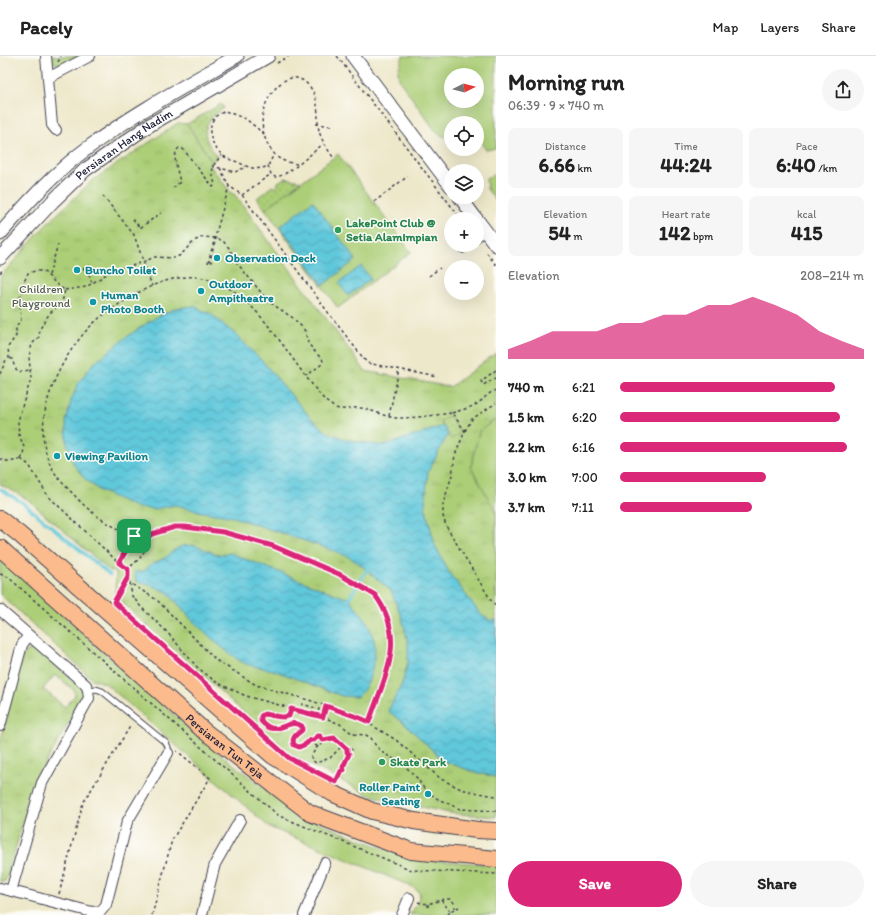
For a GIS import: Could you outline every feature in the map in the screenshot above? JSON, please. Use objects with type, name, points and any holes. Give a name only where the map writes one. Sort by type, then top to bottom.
[{"type":"main road","name":"Persiaran Tun Teja","points":[[0,519],[273,756],[332,792],[372,811],[414,820],[477,830],[496,831]]},
{"type":"main road","name":"Persiaran Tun Teja","points":[[0,548],[203,730],[310,813],[411,850],[496,858]]},
{"type":"street","points":[[46,56],[52,125],[56,130]]},
{"type":"street","points":[[48,78],[90,56]]},
{"type":"street","name":"Persiaran Hang Nadim","points":[[0,234],[29,202],[69,164],[90,147],[150,107],[237,56]]},
{"type":"street","points":[[353,56],[444,177]]},
{"type":"street","name":"Persiaran Hang Nadim","points":[[2,263],[53,201],[85,170],[148,126],[272,60]]},
{"type":"street","points":[[484,237],[496,246]]},
{"type":"street","points":[[0,610],[86,685],[90,698],[42,783],[10,891]]},
{"type":"street","points":[[0,726],[22,645],[28,636]]},
{"type":"street","points":[[0,888],[92,912],[101,911],[106,904],[127,822],[168,753]]},
{"type":"street","points":[[202,915],[215,864],[240,820]]},
{"type":"street","points":[[304,915],[325,863]]},
{"type":"street","points":[[402,915],[409,898]]},
{"type":"lane","points":[[88,690],[96,689],[102,691],[166,743],[168,753]]},
{"type":"path","points":[[58,64],[61,56]]},
{"type":"path","points":[[272,60],[289,56]]},
{"type":"path","points":[[336,56],[456,212]]},
{"type":"path","points":[[297,164],[279,159],[274,154],[264,134],[263,128],[263,113],[268,100],[276,88],[288,79],[297,78],[305,82],[314,94],[318,108],[317,124],[323,144],[333,157]]},
{"type":"path","points":[[264,134],[246,119],[225,111],[214,118],[210,127],[210,134],[214,146],[222,155],[246,167],[255,169],[268,166]]},
{"type":"path","points":[[317,124],[332,126]]},
{"type":"path","points":[[274,154],[268,166],[271,174],[274,177],[278,177],[287,172],[323,144]]},
{"type":"path","points":[[173,188],[180,182],[175,156],[176,151],[180,148],[183,149],[213,188],[215,185],[212,166],[222,155]]},
{"type":"path","points":[[212,166],[235,172],[246,167]]},
{"type":"path","points":[[220,168],[229,186],[242,195],[367,363],[438,377]]},
{"type":"path","points":[[242,195],[271,174]]},
{"type":"path","points":[[374,202],[408,176]]},
{"type":"path","points":[[208,263],[229,186]]},
{"type":"path","points":[[103,196],[134,235],[152,286]]},
{"type":"path","points":[[133,219],[140,228],[161,212]]},
{"type":"path","points":[[30,370],[19,372],[15,368],[12,359],[9,358],[8,348],[16,336],[16,328],[21,320],[19,298],[23,293],[24,282],[28,273],[43,271],[65,290],[86,287],[110,272],[155,257],[174,258],[181,255],[196,240],[203,237],[216,238],[223,242],[229,248],[237,264],[268,301],[293,318],[305,331],[308,343],[323,361],[322,364],[306,376]]},
{"type":"path","points":[[212,262],[210,261],[216,238]]},
{"type":"path","points":[[49,275],[58,244]]},
{"type":"path","points":[[0,273],[2,263]]},
{"type":"path","points":[[83,270],[91,266]]},
{"type":"path","points":[[87,268],[92,284]]},
{"type":"path","points":[[429,276],[440,268]]},
{"type":"path","points":[[145,539],[134,536],[102,520],[83,504],[54,473],[45,445],[43,425],[49,394],[68,355],[97,320],[114,307],[152,286],[178,278],[197,277],[211,280],[228,287],[240,296],[266,323],[328,403],[337,408],[361,408],[398,418],[452,413],[474,406],[491,392],[496,390]]},
{"type":"path","points":[[0,459],[6,462],[14,462],[21,459],[23,455],[24,447],[19,435],[18,422],[31,379],[29,357],[32,344],[39,337],[40,329],[50,313],[62,302],[65,290]]},
{"type":"path","points":[[0,374],[6,360],[9,358]]},
{"type":"path","points":[[389,416],[399,369]]},
{"type":"path","points":[[496,370],[481,381],[483,384],[496,378]]},
{"type":"path","points":[[496,403],[472,419],[464,431],[455,456],[452,475],[443,504],[443,516],[450,532],[492,602],[496,605]]},
{"type":"path","points":[[452,413],[464,431]]},
{"type":"path","points":[[21,459],[29,465],[48,496],[119,563],[128,569]]},
{"type":"path","points":[[145,539],[152,534],[175,527],[223,532],[273,546],[339,574],[375,595],[386,615],[392,639],[388,670],[369,722]]},
{"type":"path","points":[[119,563],[134,536]]},
{"type":"path","points":[[128,569],[140,559],[146,548],[145,539]]},
{"type":"path","points":[[128,569],[132,596],[141,607],[166,631],[197,667],[216,682],[246,696],[323,717],[340,724],[353,734],[366,735],[371,738],[383,753],[403,764],[417,778],[424,790],[460,809],[496,812]]},
{"type":"path","points":[[114,602],[128,577]]},
{"type":"path","points":[[130,583],[157,600],[217,661],[256,685],[326,706],[369,722],[396,740],[442,779],[462,789],[496,796]]},
{"type":"path","points":[[300,711],[302,704],[319,710],[317,716]]},
{"type":"path","points":[[323,717],[326,706]]},
{"type":"path","points":[[291,709],[289,716],[278,718],[264,714],[261,716],[261,721],[270,729],[276,729],[298,723],[302,726],[302,730],[294,736],[293,740],[294,745],[299,747],[306,744],[310,740],[314,740],[317,736],[320,736],[323,740]]},
{"type":"path","points":[[56,903],[83,803],[135,718]]},
{"type":"path","points":[[323,740],[334,738],[340,742],[342,746],[347,749],[349,747],[352,749],[343,767],[344,770],[341,771],[336,782]]},
{"type":"path","points":[[314,740],[315,745],[318,746]]},
{"type":"path","points":[[323,740],[322,745],[318,746],[311,756],[312,760],[316,763],[330,758],[342,746]]},
{"type":"path","points":[[347,749],[349,754]]},
{"type":"path","points":[[152,915],[172,840],[210,778],[177,751],[168,753]]},
{"type":"path","points":[[409,898],[428,904],[451,899],[455,908]]},
{"type":"path","points":[[441,900],[450,911]]},
{"type":"path","points":[[428,904],[428,910]]},
{"type":"path","points":[[448,915],[450,911],[459,907]]},
{"type":"green space","points":[[51,56],[81,56],[62,65],[54,63]]},
{"type":"green space","points":[[403,56],[496,56],[496,148],[486,150],[484,147],[484,116],[444,116],[444,136],[437,133],[399,80],[398,70]]},
{"type":"green space","points":[[221,104],[224,108],[211,119],[206,130],[208,143],[217,157],[212,162],[187,124]]},
{"type":"green space","name":"Children Playground","points":[[178,123],[187,124],[212,162],[209,164],[231,193],[235,195],[365,371],[450,387],[496,353],[496,419],[479,431],[471,467],[496,512],[496,817],[449,813],[369,795],[290,754],[115,596],[116,572],[110,571],[27,499],[0,484],[0,277],[44,227],[93,180]]},
{"type":"green space","name":"LakePoint Club @ Setia AlamImpian","points":[[338,154],[411,252],[338,308],[265,209]]},
{"type":"green space","points":[[496,173],[496,201],[487,189],[486,179]]},
{"type":"green space","points":[[285,178],[301,181],[265,209],[257,198],[272,186],[276,188],[278,182]]},
{"type":"green space","points":[[449,415],[461,433],[451,439],[440,422]]},
{"type":"green space","points":[[496,419],[496,600],[455,476],[479,430]]},
{"type":"green space","points":[[0,559],[129,676],[210,746],[256,782],[305,817],[358,839],[414,859],[496,865],[496,915],[410,915],[417,904],[420,893],[413,887],[269,827],[105,683],[92,679],[0,594]]},
{"type":"green space","points":[[34,648],[41,651],[81,688],[83,693],[81,701],[35,782],[7,877],[5,881],[0,883],[0,743],[23,655],[27,651]],"holes":[[[55,675],[74,690],[75,695],[65,707],[43,689]]]},
{"type":"water","points":[[313,201],[356,260],[323,285],[280,226]]},
{"type":"water","points":[[361,266],[371,279],[348,296],[339,283]]},
{"type":"water","points":[[194,306],[212,315],[236,335],[264,363],[309,416],[328,433],[349,440],[383,446],[443,426],[448,434],[428,472],[425,506],[435,545],[448,571],[481,615],[491,621],[496,620],[496,777],[471,771],[444,761],[406,725],[388,711],[402,684],[408,662],[408,642],[402,618],[391,591],[361,565],[349,557],[332,550],[233,517],[197,511],[176,505],[155,509],[138,508],[100,491],[85,479],[73,463],[67,443],[66,422],[71,401],[79,382],[92,365],[125,338],[155,318],[176,308]]},
{"type":"water","points":[[194,545],[218,555],[230,553],[343,597],[350,598],[353,605],[366,620],[374,640],[375,647],[372,671],[362,693],[357,697],[342,696],[273,670],[248,665],[220,646],[192,620],[167,592],[136,581],[135,572],[145,571],[155,562],[168,556],[179,547]]},
{"type":"waterway","points":[[0,489],[23,503],[110,575]]},
{"type":"waterway","points":[[348,600],[367,570],[370,568]]},
{"type":"place","name":"LakePoint Club @ Setia AlamImpian","points":[[338,230]]},
{"type":"place","name":"Observation Deck","points":[[217,258]]},
{"type":"place","name":"Buncho Toilet","points":[[77,270]]},
{"type":"place","name":"Outdoor Ampitheatre","points":[[201,291]]},
{"type":"place","name":"Human Photo Booth","points":[[93,302]]},
{"type":"place","name":"Viewing Pavilion","points":[[57,456]]},
{"type":"place","name":"Skate Park","points":[[382,762]]},
{"type":"place","name":"Roller Paint Seating","points":[[428,794]]},
{"type":"route","points":[[175,527],[223,532],[273,546],[339,574],[375,595],[386,615],[392,639],[388,670],[369,722],[326,706],[323,717],[291,709],[289,716],[284,718],[264,714],[261,716],[261,721],[270,729],[276,729],[298,723],[302,726],[302,730],[294,736],[293,740],[294,745],[299,747],[306,744],[311,739],[314,740],[317,736],[320,736],[323,740],[334,738],[340,742],[342,746],[347,749],[346,750],[349,754],[343,767],[344,770],[341,771],[336,782],[289,758],[114,602],[128,577],[128,569],[119,563],[134,536],[145,539],[152,534],[175,527]]}]
